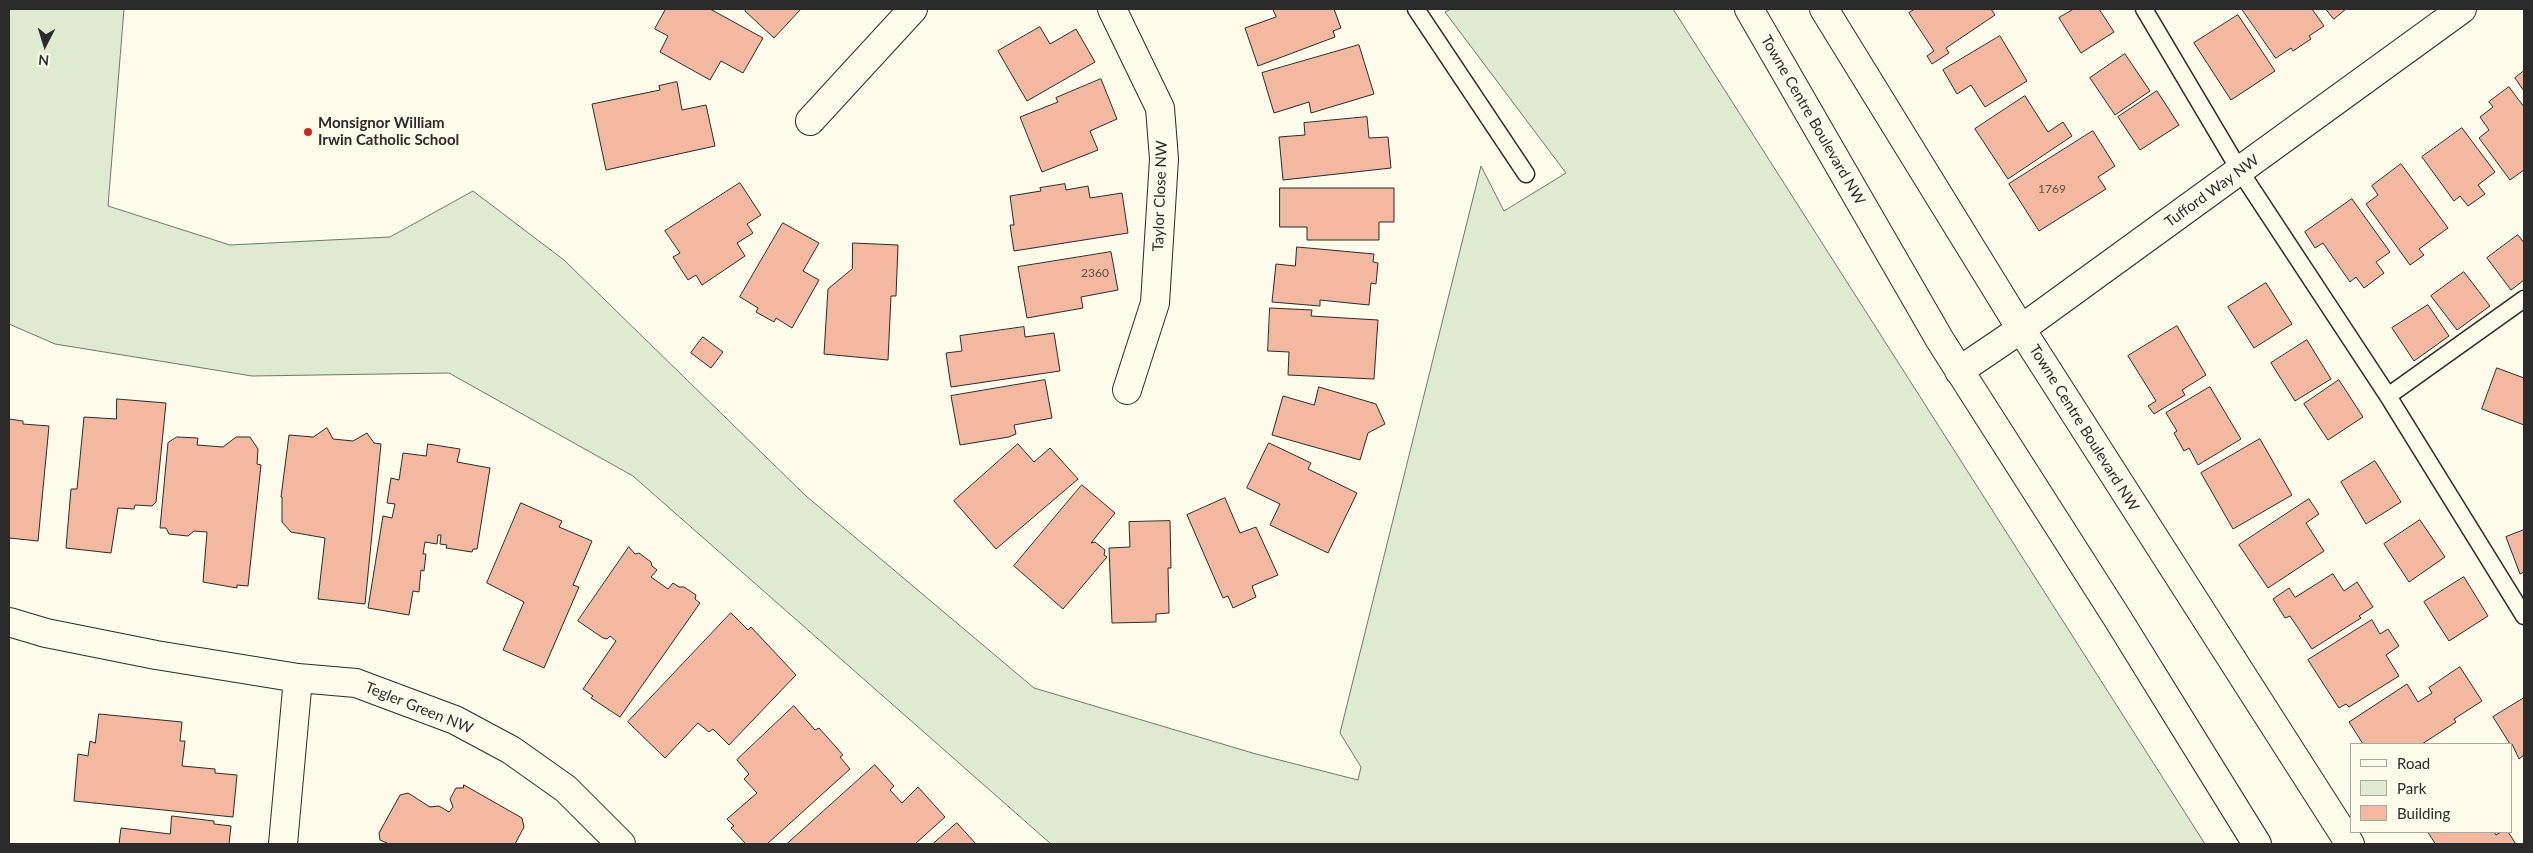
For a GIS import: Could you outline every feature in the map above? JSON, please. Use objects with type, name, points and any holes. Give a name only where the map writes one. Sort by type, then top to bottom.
[{"type":"street","points":[[810,121],[913,9]]},
{"type":"street","name":"Taylor Close NW","points":[[1112,9],[1160,108],[1164,159],[1155,303],[1127,390]]},
{"type":"street","name":"Towne Centre Boulevard NW","points":[[1749,9],[1959,371],[2116,616],[2257,844]]},
{"type":"street","name":"Towne Centre Boulevard NW","points":[[1824,9],[2021,329],[2350,844]]},
{"type":"street","name":"Tufford Way NW","points":[[1959,371],[2021,329],[2462,9]]},
{"type":"street","name":"Tegler Green NW","points":[[9,622],[46,633],[147,654],[298,678],[356,683],[455,720],[511,750],[566,789],[621,844]]},
{"type":"street","points":[[283,844],[298,678]]},
{"type":"lane","points":[[1416,9],[1526,174]]},
{"type":"lane","points":[[2144,9],[2240,171],[2388,396],[2524,616]]},
{"type":"lane","points":[[2388,396],[2524,299]]},
{"type":"green space","points":[[9,9],[124,9],[108,206],[230,245],[390,237],[473,191],[564,260],[806,496],[1034,688],[1256,754],[1358,780],[1361,767],[1340,733],[1481,166],[1504,211],[1566,173],[1445,12],[1451,9],[1673,9],[2205,844],[1051,844],[633,476],[449,373],[252,376],[55,344],[9,324]]},
{"type":"building","points":[[666,9],[710,9],[763,38],[743,73],[721,61],[710,80],[660,52],[668,36],[655,29]]},
{"type":"building","points":[[747,9],[801,9],[774,38],[745,11]]},
{"type":"building","points":[[1273,9],[1334,9],[1341,28],[1333,31],[1335,37],[1258,66],[1245,28],[1276,17]]},
{"type":"building","points":[[1915,9],[1991,9],[1995,15],[1946,48],[1949,53],[1932,64],[1927,56],[1934,51],[1909,13]]},
{"type":"building","points":[[2074,9],[2099,9],[2114,32],[2081,53],[2059,18]]},
{"type":"building","points":[[2242,9],[2312,9],[2324,26],[2309,36],[2311,39],[2293,51],[2291,48],[2276,58]]},
{"type":"building","points":[[2326,9],[2346,9],[2334,19]]},
{"type":"building","points":[[2238,15],[2275,71],[2231,100],[2194,43]]},
{"type":"building","points":[[1040,27],[1050,44],[1076,29],[1095,62],[1027,101],[998,51]]},
{"type":"building","points":[[2000,36],[2027,81],[1985,107],[1971,85],[1957,94],[1943,70]]},
{"type":"building","points":[[1359,45],[1374,94],[1311,113],[1309,102],[1274,113],[1262,73]]},
{"type":"building","points":[[2125,54],[2150,91],[2115,115],[2090,78]]},
{"type":"building","points":[[2524,71],[2524,91],[2515,78]]},
{"type":"building","points":[[1101,79],[1117,119],[1090,131],[1098,150],[1042,172],[1020,117],[1058,102],[1056,98]]},
{"type":"building","points":[[677,82],[682,110],[706,105],[715,146],[606,170],[592,104],[660,90],[659,86]]},
{"type":"building","points":[[2509,87],[2524,107],[2524,170],[2510,180],[2479,138],[2489,130],[2480,117],[2493,107],[2489,102]]},
{"type":"building","points":[[2157,91],[2179,125],[2140,150],[2118,117]]},
{"type":"building","points":[[2025,96],[2048,132],[2063,122],[2072,136],[2008,179],[1975,129]]},
{"type":"building","points":[[1367,117],[1369,138],[1388,137],[1391,168],[1283,180],[1279,137],[1305,135],[1304,123]]},
{"type":"building","points":[[2462,128],[2495,172],[2478,185],[2485,194],[2468,206],[2460,196],[2454,201],[2422,157]]},
{"type":"building","points":[[2093,131],[2115,166],[2098,177],[2106,189],[2039,231],[2009,184]]},
{"type":"building","points":[[2401,164],[2448,228],[2419,249],[2424,255],[2410,265],[2366,204],[2378,195],[2372,186]]},
{"type":"building","points":[[740,183],[761,215],[747,224],[753,233],[737,243],[745,256],[702,285],[696,275],[688,280],[673,257],[680,253],[665,231]]},
{"type":"building","points":[[1065,184],[1066,190],[1088,186],[1090,198],[1122,193],[1128,233],[1014,251],[1010,225],[1014,225],[1010,196],[1041,191],[1040,188]]},
{"type":"building","points":[[1280,188],[1394,188],[1394,222],[1379,222],[1379,240],[1307,240],[1307,227],[1280,227]]},
{"type":"building","points":[[2352,199],[2390,252],[2376,262],[2384,273],[2364,288],[2356,277],[2350,282],[2323,243],[2315,248],[2305,232]]},
{"type":"building","points":[[783,223],[819,243],[803,271],[819,280],[792,328],[776,318],[774,322],[756,312],[758,308],[740,297]]},
{"type":"building","points":[[2518,235],[2524,243],[2524,280],[2511,290],[2487,258]]},
{"type":"building","points":[[853,243],[898,245],[896,296],[891,296],[888,360],[824,354],[828,289],[852,269]]},
{"type":"building","points":[[1297,247],[1374,254],[1373,262],[1378,263],[1376,284],[1371,283],[1369,305],[1320,300],[1320,306],[1272,302],[1276,264],[1295,266]]},
{"type":"building","points":[[1111,252],[1118,290],[1081,297],[1083,308],[1027,318],[1018,267]]},
{"type":"building","points":[[2464,272],[2490,306],[2457,330],[2431,296]]},
{"type":"building","points":[[2266,283],[2292,324],[2254,348],[2228,307]]},
{"type":"building","points":[[2428,305],[2449,336],[2414,361],[2392,328]]},
{"type":"building","points":[[1270,308],[1312,310],[1311,316],[1378,320],[1374,379],[1288,375],[1289,352],[1268,351]]},
{"type":"building","points":[[2177,326],[2206,375],[2182,390],[2185,395],[2154,414],[2148,406],[2156,401],[2128,356]]},
{"type":"building","points":[[1024,327],[1025,337],[1054,333],[1060,371],[951,387],[946,353],[962,351],[960,336]]},
{"type":"building","points":[[703,337],[723,352],[711,368],[691,353]]},
{"type":"building","points":[[2307,340],[2331,379],[2295,401],[2271,363]]},
{"type":"building","points":[[2497,368],[2524,378],[2524,425],[2482,409]]},
{"type":"building","points":[[1045,380],[1052,418],[1014,425],[1016,434],[1009,437],[960,445],[951,396]]},
{"type":"building","points":[[2339,380],[2363,417],[2328,440],[2304,404]]},
{"type":"building","points":[[1319,387],[1376,404],[1385,424],[1368,433],[1360,460],[1272,435],[1283,396],[1314,405]]},
{"type":"building","points":[[2210,387],[2241,439],[2198,465],[2189,448],[2184,451],[2174,433],[2177,431],[2166,413]]},
{"type":"building","points":[[117,399],[166,403],[156,502],[152,506],[135,505],[134,509],[118,508],[111,553],[66,548],[71,489],[77,489],[84,417],[116,419]]},
{"type":"building","points":[[9,419],[23,421],[23,424],[49,426],[38,541],[9,538]]},
{"type":"building","points":[[327,428],[333,439],[353,441],[367,433],[374,443],[381,444],[365,604],[318,599],[325,538],[291,532],[282,522],[281,497],[289,435],[313,437]]},
{"type":"building","points":[[177,437],[198,438],[197,445],[223,447],[236,437],[250,437],[258,449],[257,464],[261,465],[248,586],[237,585],[237,588],[203,582],[207,532],[194,531],[188,536],[169,534],[166,528],[160,528],[168,443]]},
{"type":"building","points":[[2260,439],[2292,495],[2233,529],[2201,473]]},
{"type":"building","points":[[1269,443],[1311,463],[1308,469],[1357,493],[1328,553],[1270,525],[1280,504],[1247,488]]},
{"type":"building","points":[[428,444],[460,449],[457,462],[490,468],[477,549],[473,549],[472,552],[446,548],[447,545],[440,544],[441,535],[438,535],[437,544],[425,542],[423,554],[426,554],[424,571],[421,570],[419,592],[413,591],[409,615],[368,608],[383,516],[392,518],[395,504],[387,503],[391,478],[399,480],[403,453],[426,456]]},
{"type":"building","points":[[1018,444],[1034,462],[1050,448],[1078,479],[996,549],[954,501]]},
{"type":"building","points":[[2375,461],[2401,502],[2366,524],[2341,482]]},
{"type":"building","points":[[1082,485],[1115,513],[1091,543],[1095,542],[1105,550],[1104,555],[1107,557],[1063,609],[1014,566]]},
{"type":"building","points":[[1225,498],[1240,533],[1256,527],[1278,575],[1252,586],[1256,597],[1233,608],[1228,596],[1223,598],[1187,515]]},
{"type":"building","points":[[2309,499],[2319,514],[2306,523],[2324,551],[2268,588],[2239,545]]},
{"type":"building","points":[[521,503],[562,521],[559,527],[592,541],[573,585],[579,587],[544,668],[503,650],[524,602],[487,583]]},
{"type":"building","points":[[2420,520],[2445,557],[2409,582],[2384,544]]},
{"type":"building","points":[[1170,521],[1171,568],[1168,568],[1169,613],[1156,614],[1156,622],[1112,623],[1109,548],[1130,547],[1129,522]]},
{"type":"building","points":[[2524,530],[2524,572],[2520,574],[2506,537]]},
{"type":"building","points":[[629,547],[635,554],[639,553],[651,562],[652,566],[657,570],[651,577],[668,589],[673,583],[679,587],[684,587],[696,595],[695,599],[700,603],[620,717],[591,698],[593,696],[583,689],[616,641],[610,636],[607,639],[603,638],[578,621]]},
{"type":"building","points":[[2333,574],[2344,591],[2357,582],[2373,607],[2359,616],[2361,618],[2312,649],[2290,616],[2285,618],[2273,599],[2289,588],[2295,597]]},
{"type":"building","points":[[2464,577],[2488,616],[2449,641],[2424,602]]},
{"type":"building","points":[[731,613],[748,630],[751,627],[796,675],[729,745],[713,729],[709,732],[698,723],[665,758],[628,722]]},
{"type":"building","points":[[2372,620],[2380,634],[2388,629],[2399,646],[2386,655],[2399,676],[2349,707],[2346,704],[2339,708],[2308,660]]},
{"type":"building","points":[[2460,667],[2482,701],[2454,719],[2456,722],[2424,743],[2362,743],[2349,722],[2407,684],[2418,702],[2432,693],[2429,688]]},
{"type":"building","points":[[2524,698],[2524,755],[2519,759],[2513,743],[2509,743],[2493,717]]},
{"type":"building","points":[[794,706],[815,730],[819,728],[843,755],[840,757],[850,769],[767,844],[746,844],[731,828],[734,826],[727,819],[757,793],[744,779],[749,774],[737,760]]},
{"type":"building","points":[[99,714],[182,722],[180,741],[185,741],[182,766],[215,769],[215,773],[237,775],[233,817],[74,801],[78,754],[88,756],[90,741],[95,743]]},
{"type":"building","points":[[875,765],[894,786],[890,790],[902,803],[918,787],[945,817],[915,844],[787,844]]},
{"type":"building","points":[[464,785],[522,818],[524,827],[515,844],[389,844],[380,840],[379,833],[400,795],[408,793],[430,807],[439,806],[449,812],[453,807],[450,799],[456,788],[463,788]]},
{"type":"building","points":[[172,816],[214,821],[214,824],[231,826],[229,844],[119,844],[121,828],[170,834]]},
{"type":"building","points":[[957,823],[976,844],[933,844]]},
{"type":"building","points":[[2429,833],[2495,833],[2496,835],[2509,833],[2516,844],[2436,844]]},
{"type":"place","name":"Monsignor William Irwin Catholic School","points":[[308,132]]}]
